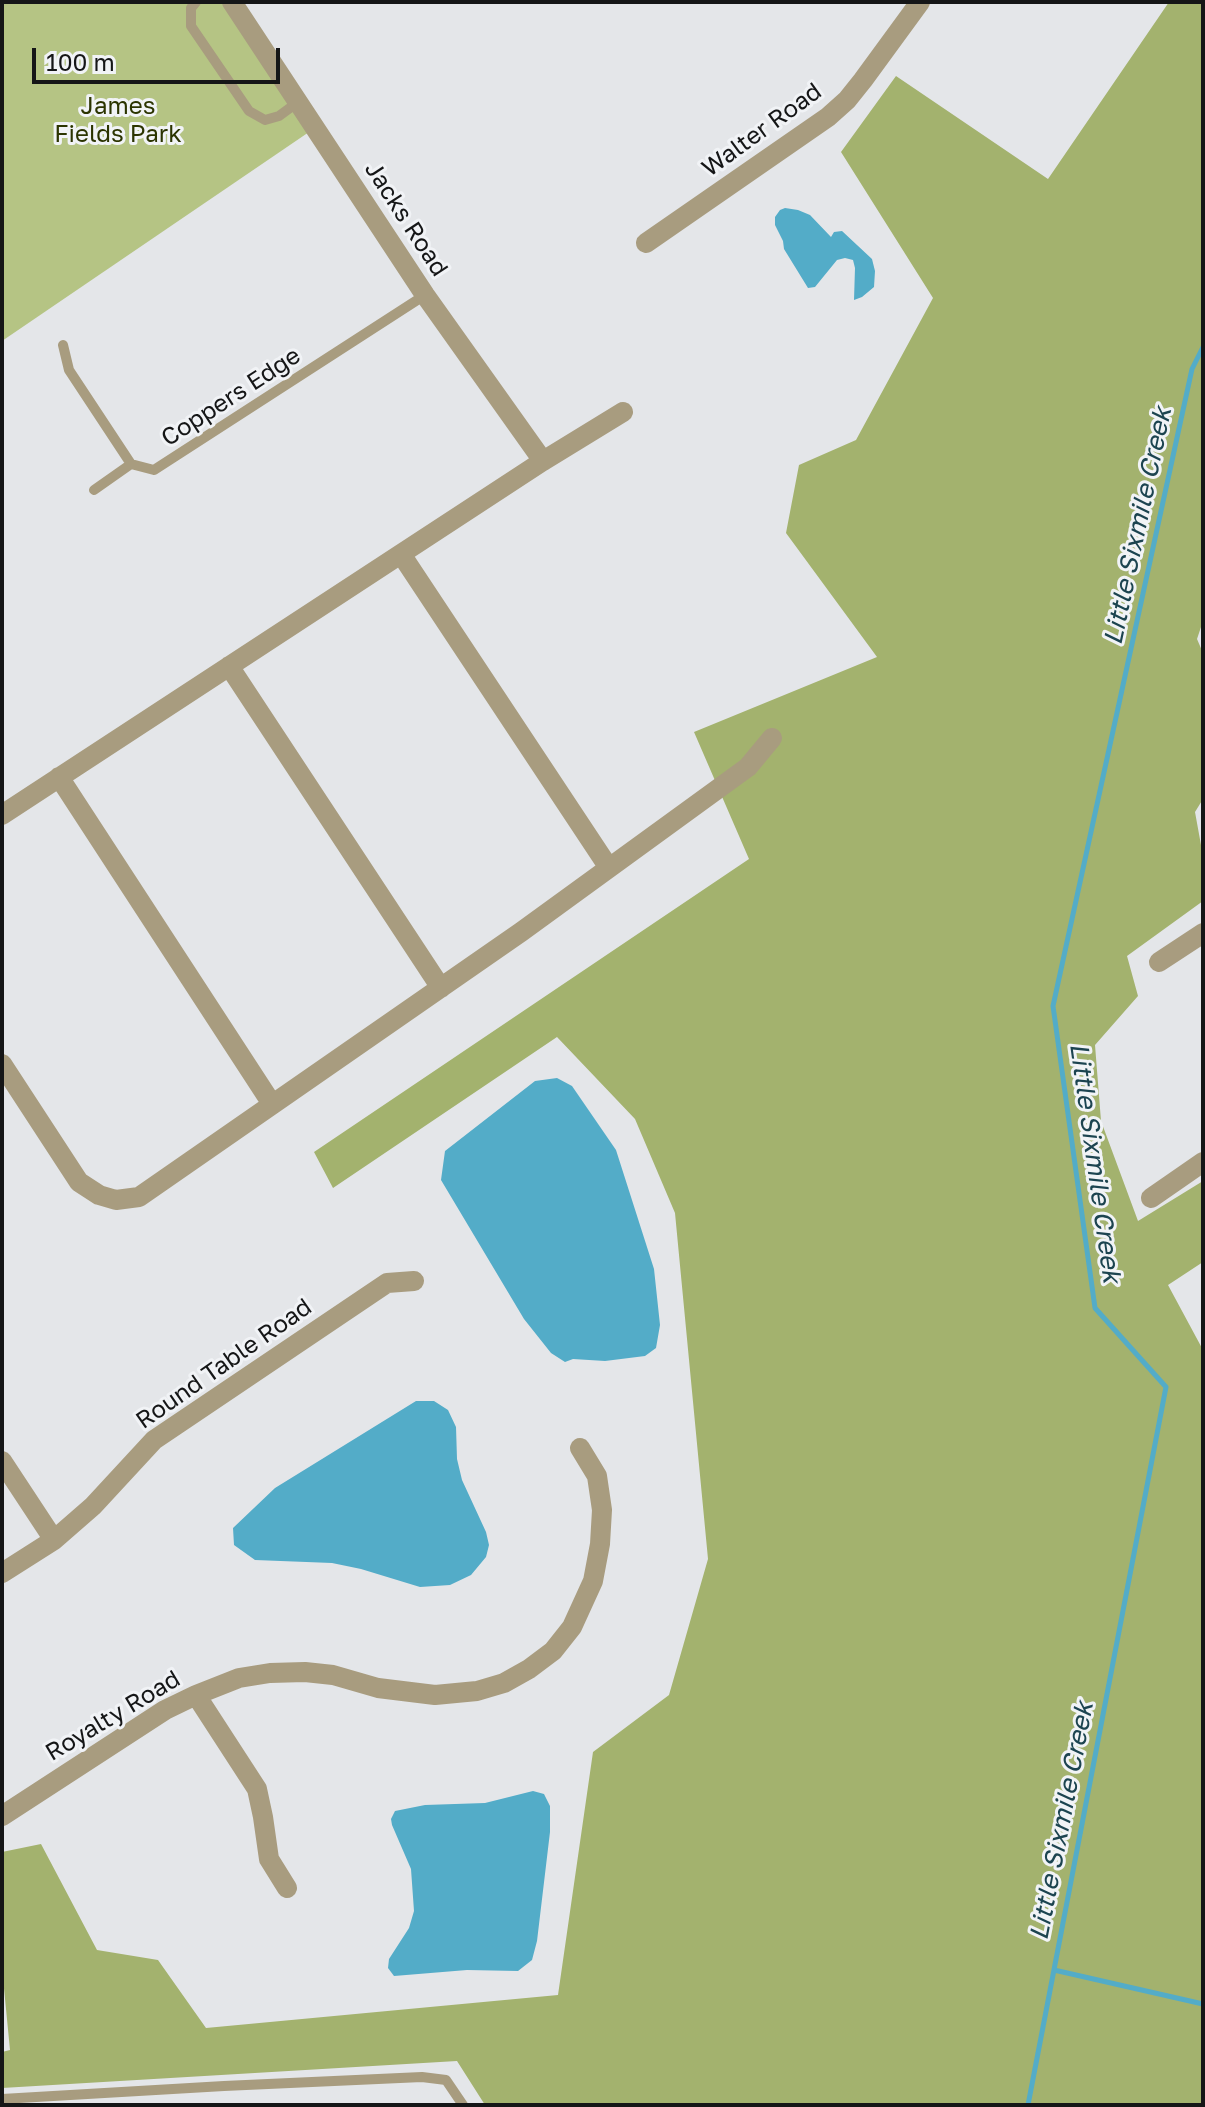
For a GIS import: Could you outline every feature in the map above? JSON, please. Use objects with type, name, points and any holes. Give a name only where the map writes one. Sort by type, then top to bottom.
[{"type":"street","name":"Jacks Road","points":[[232,2],[425,295],[543,461]]},
{"type":"street","name":"Walter Road","points":[[646,243],[828,117],[847,100],[920,2]]},
{"type":"street","points":[[2,815],[543,461],[623,412]]},
{"type":"street","points":[[401,554],[609,868]]},
{"type":"street","points":[[229,666],[441,988]]},
{"type":"street","points":[[2,1064],[79,1182],[99,1195],[116,1200],[139,1197],[609,868],[748,767],[772,738]]},
{"type":"street","points":[[59,777],[272,1104]]},
{"type":"street","points":[[1159,962],[1203,933]]},
{"type":"street","points":[[1151,1198],[1203,1162]]},
{"type":"street","name":"Round Table Road","points":[[2,1573],[54,1540],[93,1506],[154,1440],[387,1283],[414,1281]]},
{"type":"street","name":"Royalty Road","points":[[2,1816],[165,1710],[239,1678],[305,1672],[333,1675],[378,1688],[435,1695],[477,1691],[504,1683],[529,1669],[553,1651],[572,1627],[593,1581],[602,1510],[597,1476],[580,1448]]},
{"type":"street","points":[[2,1461],[54,1540]]},
{"type":"street","points":[[196,1695],[257,1789],[269,1859],[287,1888]]},
{"type":"lane","points":[[196,2],[191,8],[191,26],[249,111],[265,120],[279,116],[298,102]]},
{"type":"lane","name":"Coppers Edge","points":[[131,464],[154,470],[425,295]]},
{"type":"lane","points":[[63,345],[69,370],[131,464],[94,490]]},
{"type":"lane","points":[[2,2099],[422,2077],[446,2080],[463,2105]]},
{"type":"green space","name":"James Fields Park","points":[[2,2],[224,2],[312,130],[2,341]]},
{"type":"green space","points":[[1169,2],[1203,2],[1203,621],[1197,639],[1203,653],[1203,799],[1195,812],[1203,856],[1203,901],[1127,956],[1138,996],[1095,1045],[1101,1121],[1138,1221],[1203,1181],[1203,1262],[1168,1285],[1203,1350],[1203,2105],[485,2105],[457,2061],[2,2088],[2,2052],[10,2050],[2,1968],[2,1852],[41,1844],[97,1950],[158,1960],[206,2028],[558,1995],[593,1752],[669,1695],[708,1559],[675,1213],[635,1119],[557,1037],[333,1188],[314,1152],[749,859],[694,732],[877,657],[786,533],[799,465],[856,440],[933,298],[841,152],[896,76],[1048,179]]},
{"type":"water","points":[[785,208],[810,215],[831,237],[834,232],[842,231],[872,259],[874,287],[854,300],[855,268],[853,260],[845,258],[837,260],[815,287],[808,288],[784,249],[775,225],[775,217]]},
{"type":"water","points":[[557,1078],[572,1086],[616,1150],[654,1269],[660,1325],[656,1348],[645,1356],[565,1362],[551,1353],[524,1319],[441,1180],[445,1151],[535,1081]]},
{"type":"water","points":[[416,1401],[434,1401],[448,1410],[456,1427],[457,1459],[462,1480],[489,1545],[486,1557],[471,1575],[450,1585],[420,1587],[332,1563],[255,1560],[234,1545],[233,1528],[275,1488]]},
{"type":"water","points":[[533,1791],[544,1794],[550,1806],[550,1832],[532,1960],[518,1971],[467,1970],[394,1976],[388,1968],[389,1959],[409,1928],[414,1911],[411,1869],[392,1825],[395,1811],[425,1805],[485,1803]]},
{"type":"waterway","name":"Little Sixmile Creek","points":[[1028,2105],[1166,1387],[1095,1308],[1053,1006],[1192,369],[1203,347]]},
{"type":"waterway","points":[[1054,1970],[1203,2004]]}]
